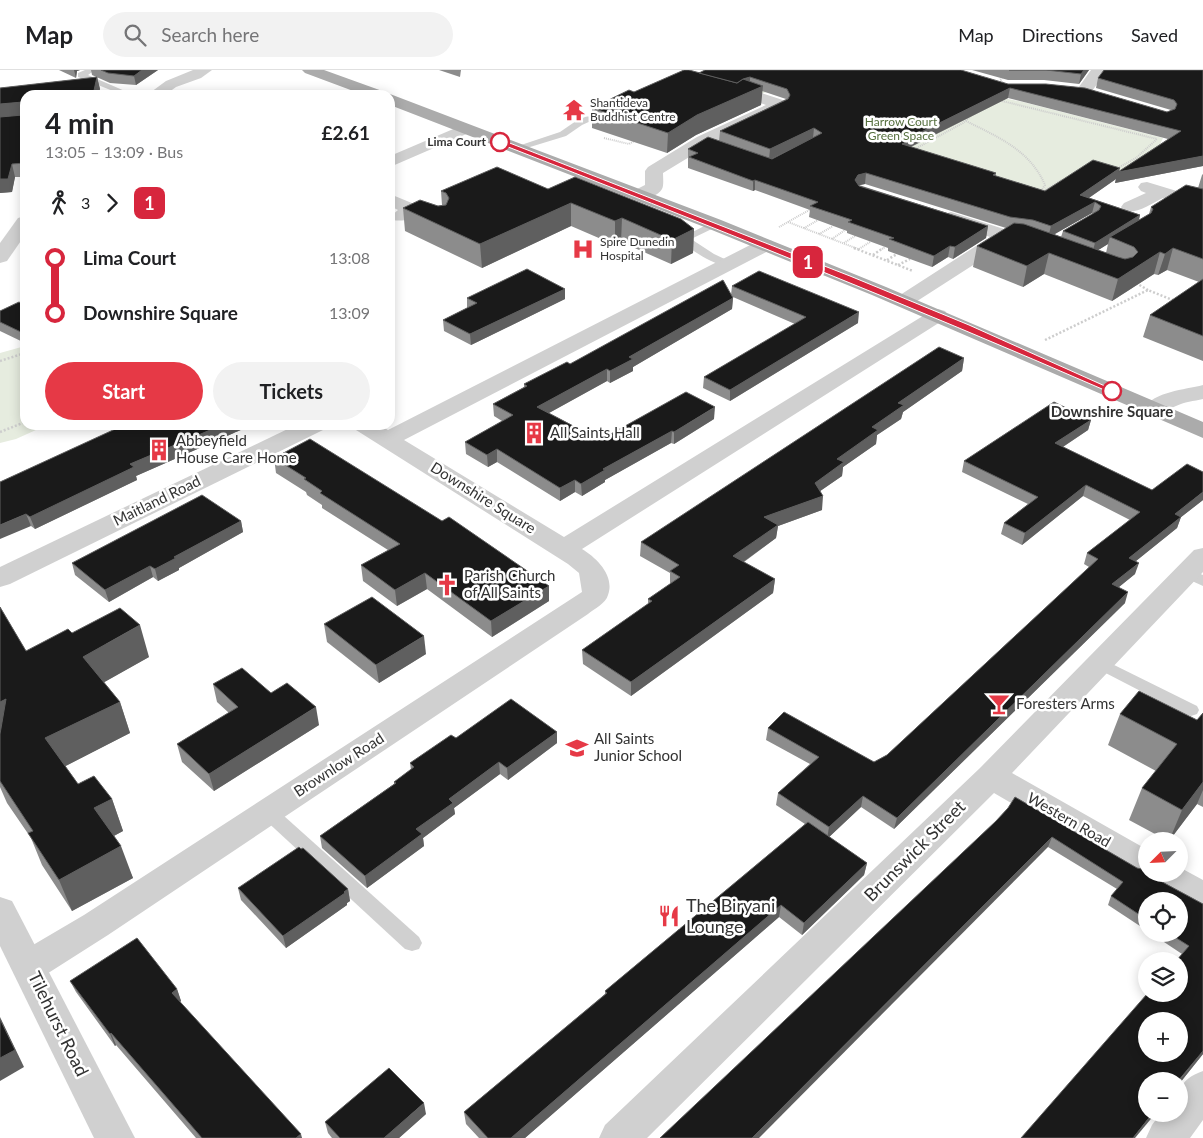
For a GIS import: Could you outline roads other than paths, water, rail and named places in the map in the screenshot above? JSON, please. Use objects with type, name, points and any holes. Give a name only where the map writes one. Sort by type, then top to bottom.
[{"type":"main road","points":[[313,70],[366,90]]},
{"type":"main road","points":[[395,101],[714,224],[770,238],[904,301],[1203,431]]},
{"type":"street","points":[[171,84],[183,70]]},
{"type":"street","points":[[162,90],[171,84],[204,70]]},
{"type":"street","points":[[1084,91],[1099,70]]},
{"type":"street","points":[[1068,90],[1084,91],[1102,96]]},
{"type":"street","points":[[639,195],[654,188],[654,170],[703,141],[780,104],[749,94]]},
{"type":"street","points":[[395,160],[466,129]]},
{"type":"street","points":[[1130,207],[1155,189],[1203,205]]},
{"type":"street","points":[[395,203],[407,214],[431,218]]},
{"type":"street","points":[[930,212],[1005,236],[1023,237],[1053,248]]},
{"type":"street","points":[[0,257],[6,242],[20,227]]},
{"type":"street","points":[[904,301],[1005,236]]},
{"type":"street","points":[[373,430],[388,439],[727,264],[770,238]]},
{"type":"street","points":[[564,549],[938,315]]},
{"type":"street","points":[[1154,409],[1169,400],[1203,392]]},
{"type":"street","name":"Maitland Road","points":[[0,578],[305,430]]},
{"type":"street","name":"Downshire Square","points":[[388,439],[564,549]]},
{"type":"street","name":"Brownlow Road","points":[[29,966],[103,920],[578,608],[595,594],[597,581],[592,568],[564,549]]},
{"type":"street","name":"Brunswick Street","points":[[619,1138],[991,776],[1100,663],[1197,570]]},
{"type":"street","name":"Western Road","points":[[991,776],[1138,860]]},
{"type":"street","points":[[1176,882],[1203,897]]},
{"type":"street","name":"Tilehurst Road","points":[[0,911],[115,1138]]},
{"type":"street","points":[[1166,1138],[1203,1089]]},
{"type":"lane","points":[[91,70],[81,74],[118,90]]},
{"type":"lane","points":[[518,148],[563,134],[579,123],[623,103]]},
{"type":"lane","points":[[703,141],[720,147]]},
{"type":"lane","points":[[714,224],[684,239],[727,264]]},
{"type":"lane","points":[[1100,663],[1191,710]]},
{"type":"lane","points":[[268,812],[412,943]]},
{"type":"place","name":"Shantideva Buddhist Centre","points":[[574,110]]},
{"type":"place","name":"Lima Court","points":[[500,142]]},
{"type":"place","name":"Spire Dunedin Hospital","points":[[583,249]]},
{"type":"place","name":"Downshire Square","points":[[1112,391]]},
{"type":"place","name":"All Saints Hall","points":[[534,433]]},
{"type":"place","name":"Abbeyfield House Care Home","points":[[159,450]]},
{"type":"place","name":"Parish Church of All Saints","points":[[447,585]]},
{"type":"place","name":"Foresters Arms","points":[[999,704]]},
{"type":"place","name":"All Saints Junior School","points":[[577,748]]},
{"type":"place","name":"The Biryani Lounge","points":[[669,916]]},
{"type":"park label","name":"Harrow Court Green Space","points":[[901,129]]}]
